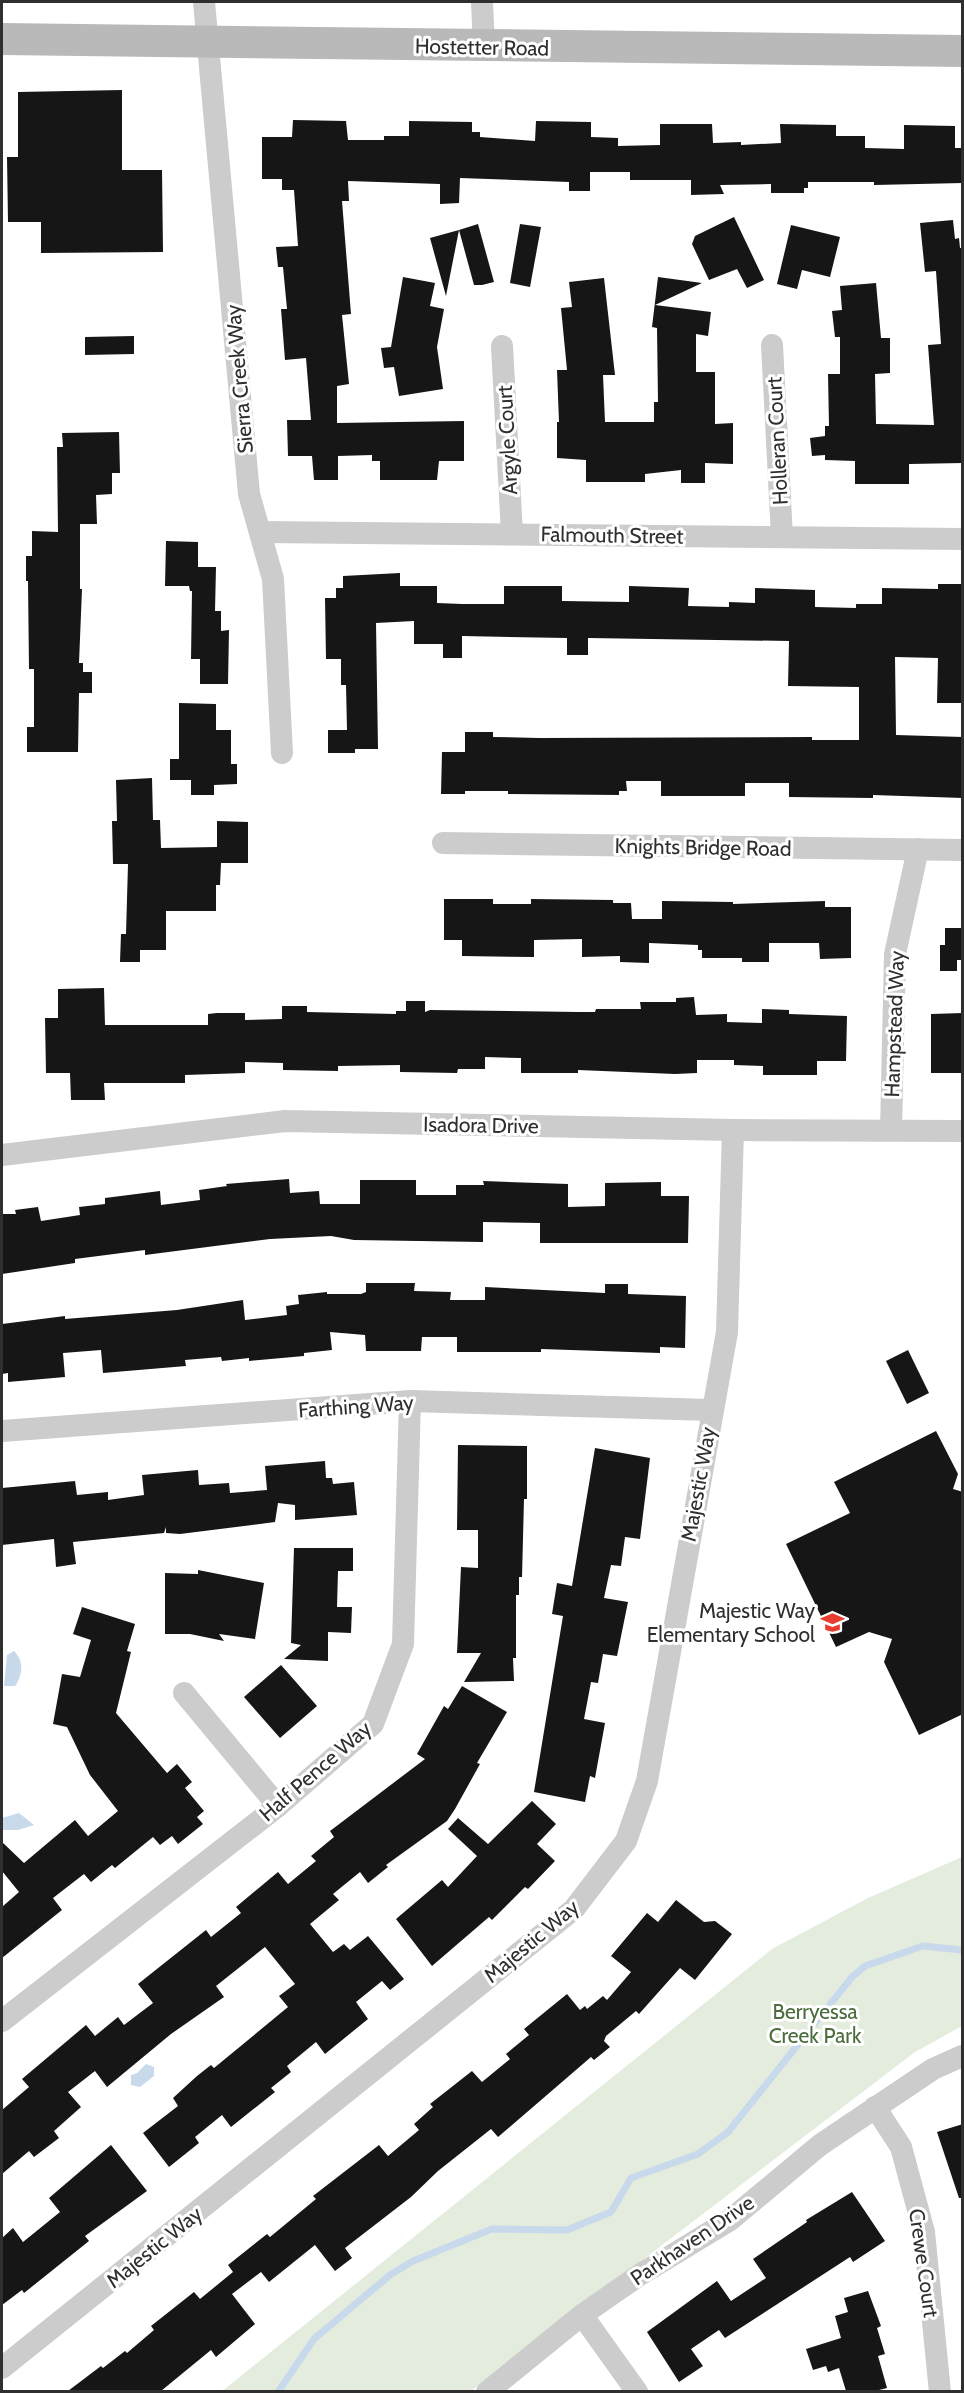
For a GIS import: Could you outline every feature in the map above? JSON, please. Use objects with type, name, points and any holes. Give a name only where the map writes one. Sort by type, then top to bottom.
[{"type":"main road","name":"Hostetter Road","points":[[2,39],[484,47],[963,51]]},
{"type":"street","name":"Sierra Creek Way","points":[[204,2],[210,43],[249,494],[273,579],[282,753]]},
{"type":"street","points":[[482,2],[484,47]]},
{"type":"street","name":"Holleran Court","points":[[772,345],[782,537]]},
{"type":"street","name":"Argyle Court","points":[[502,346],[512,534]]},
{"type":"street","name":"Falmouth Street","points":[[261,532],[963,539]]},
{"type":"street","name":"Knights Bridge Road","points":[[443,843],[963,850]]},
{"type":"street","name":"Hampstead Way","points":[[891,1130],[895,954],[918,849]]},
{"type":"street","name":"Isadora Drive","points":[[2,1155],[285,1121],[733,1130],[963,1131]]},
{"type":"street","name":"Majestic Way","points":[[2,2368],[574,1909],[626,1841],[647,1781],[711,1410],[727,1332],[733,1130]]},
{"type":"street","name":"Farthing Way","points":[[2,1431],[410,1401],[711,1410]]},
{"type":"street","name":"Half Pence Way","points":[[2,2021],[278,1806],[373,1724],[403,1644],[410,1401]]},
{"type":"street","points":[[184,1693],[278,1806]]},
{"type":"street","name":"Parkhaven Drive","points":[[487,2391],[582,2315],[641,2274],[730,2220],[820,2145],[933,2070],[963,2056]]},
{"type":"street","name":"Crewe Court","points":[[875,2107],[901,2147],[924,2232],[940,2391]]},
{"type":"street","points":[[582,2315],[637,2391]]},
{"type":"green space","name":"Berryessa Creek Park","points":[[962,1857],[962,2026],[915,2052],[471,2391],[221,2392],[772,1949],[868,1898]]},
{"type":"water","points":[[14,1651],[21,1663],[20,1677],[15,1686],[4,1686],[7,1655]]},
{"type":"water","points":[[19,1813],[34,1825],[18,1830],[2,1830],[2,1818]]},
{"type":"water","points":[[146,2064],[154,2067],[154,2076],[140,2087],[131,2085],[131,2075],[137,2073]]},
{"type":"building","points":[[122,90],[122,170],[162,170],[163,252],[41,253],[41,222],[8,222],[7,157],[18,157],[18,92]]},
{"type":"building","points":[[293,120],[346,121],[348,140],[384,140],[384,136],[409,136],[409,121],[472,122],[472,132],[480,132],[480,137],[535,141],[536,121],[591,122],[591,137],[618,138],[618,146],[660,145],[660,124],[712,124],[713,143],[741,142],[741,145],[781,143],[780,124],[836,125],[836,136],[865,136],[865,148],[904,149],[904,125],[955,126],[955,148],[963,148],[963,183],[874,185],[874,182],[808,182],[808,188],[804,188],[804,193],[771,193],[771,184],[720,185],[724,194],[691,195],[691,180],[630,180],[630,172],[590,172],[590,191],[569,191],[569,182],[460,178],[459,203],[440,204],[440,184],[348,181],[349,201],[342,201],[351,314],[342,315],[349,384],[337,386],[337,423],[464,421],[464,461],[439,461],[437,480],[380,480],[380,461],[372,461],[372,455],[338,456],[338,480],[314,480],[312,456],[288,456],[287,420],[311,420],[306,358],[285,360],[281,309],[287,309],[283,267],[278,267],[276,247],[298,246],[294,190],[282,190],[282,179],[262,179],[262,137],[292,137]]},
{"type":"building","points":[[734,217],[764,280],[747,288],[737,269],[709,280],[692,244],[695,236]]},
{"type":"building","points":[[953,220],[955,239],[959,238],[960,248],[963,248],[963,463],[909,464],[909,484],[855,484],[855,461],[825,460],[825,455],[812,456],[810,438],[825,436],[825,426],[829,426],[828,374],[840,374],[840,337],[835,337],[832,311],[842,310],[840,286],[876,283],[881,338],[890,338],[890,373],[875,374],[876,424],[934,425],[928,345],[941,344],[936,271],[925,272],[920,223]]},
{"type":"building","points":[[478,224],[494,282],[474,285],[459,230]]},
{"type":"building","points":[[520,224],[541,227],[530,287],[510,283]]},
{"type":"building","points":[[791,225],[840,237],[830,277],[802,270],[797,289],[777,284]]},
{"type":"building","points":[[459,230],[446,296],[430,238]]},
{"type":"building","points":[[403,277],[435,283],[430,306],[444,309],[437,347],[443,389],[399,396],[394,367],[384,368],[381,348],[391,347]]},
{"type":"building","points":[[658,277],[702,283],[655,305],[711,312],[708,336],[696,334],[696,372],[715,372],[715,424],[733,423],[733,464],[705,463],[705,483],[681,483],[681,470],[645,474],[645,482],[586,482],[586,460],[557,458],[557,422],[559,422],[557,370],[567,370],[561,308],[572,307],[569,282],[604,278],[615,375],[603,375],[605,422],[654,422],[654,402],[658,402],[657,328],[652,327]]},
{"type":"building","points":[[134,336],[134,354],[85,355],[85,337]]},
{"type":"building","points":[[119,432],[120,473],[112,473],[112,494],[96,495],[97,524],[80,524],[80,589],[82,589],[79,663],[83,663],[83,672],[92,672],[92,693],[79,693],[78,752],[27,752],[27,727],[34,727],[34,669],[29,669],[28,581],[26,581],[26,556],[32,556],[32,531],[58,532],[57,447],[63,447],[62,433]]},
{"type":"building","points":[[166,541],[198,542],[198,567],[216,567],[215,611],[221,611],[221,631],[229,630],[228,684],[200,684],[200,659],[191,659],[192,591],[189,586],[165,586]]},
{"type":"building","points":[[400,573],[400,586],[437,586],[437,603],[462,604],[504,604],[504,586],[562,586],[562,601],[629,602],[629,586],[689,588],[688,606],[729,607],[729,602],[755,603],[755,588],[815,590],[815,607],[856,608],[856,604],[882,604],[882,588],[938,589],[938,584],[963,584],[963,703],[937,703],[938,658],[895,657],[896,735],[963,737],[963,798],[873,795],[873,798],[789,797],[789,783],[745,783],[745,796],[661,796],[661,781],[626,781],[627,791],[619,791],[619,795],[508,794],[508,791],[465,791],[465,794],[441,794],[442,752],[465,752],[465,732],[493,732],[493,737],[539,738],[812,737],[812,740],[859,740],[859,687],[788,686],[789,641],[588,638],[588,655],[567,655],[567,638],[462,636],[462,658],[443,658],[443,644],[414,644],[414,621],[376,623],[378,749],[355,749],[355,753],[328,753],[328,730],[347,730],[346,685],[341,685],[341,659],[326,659],[325,598],[336,598],[336,588],[343,588],[343,576]]},
{"type":"building","points":[[179,703],[216,704],[216,730],[231,730],[231,764],[237,764],[237,784],[214,785],[214,795],[191,795],[191,780],[170,780],[170,759],[179,759]]},
{"type":"building","points":[[152,778],[153,820],[160,820],[161,848],[217,847],[217,821],[248,822],[248,863],[221,863],[220,885],[216,885],[216,911],[166,911],[166,950],[140,950],[140,962],[120,962],[121,934],[126,934],[128,864],[113,864],[112,821],[117,821],[116,780]]},
{"type":"building","points":[[444,899],[493,899],[493,904],[531,904],[531,899],[613,900],[613,903],[631,903],[632,919],[662,919],[662,901],[733,902],[733,904],[825,901],[825,907],[851,907],[851,958],[820,959],[819,943],[769,943],[769,962],[742,962],[742,958],[702,958],[702,950],[698,950],[698,945],[649,943],[649,963],[620,962],[620,956],[582,957],[582,939],[534,940],[534,957],[462,956],[462,940],[444,940]]},
{"type":"building","points":[[945,928],[963,928],[963,960],[957,960],[957,971],[940,971],[940,945],[945,945]]},
{"type":"building","points":[[104,988],[105,1025],[208,1025],[208,1014],[217,1013],[245,1013],[245,1020],[282,1019],[282,1006],[307,1006],[307,1012],[396,1014],[396,1011],[406,1011],[406,1001],[425,1001],[425,1012],[430,1010],[595,1012],[596,1009],[641,1009],[640,1002],[676,1002],[676,998],[694,997],[696,1015],[727,1014],[727,1022],[762,1023],[762,1009],[789,1010],[789,1014],[847,1016],[846,1061],[817,1061],[817,1075],[763,1075],[763,1066],[734,1065],[734,1060],[697,1060],[697,1073],[675,1074],[578,1070],[578,1073],[521,1073],[521,1058],[485,1057],[485,1069],[458,1069],[457,1073],[400,1072],[400,1065],[338,1066],[338,1071],[283,1070],[283,1063],[245,1062],[245,1073],[185,1075],[185,1083],[104,1083],[105,1100],[71,1100],[70,1073],[46,1073],[45,1018],[58,1018],[58,989]]},
{"type":"building","points":[[963,1013],[963,1073],[931,1073],[931,1014]]},
{"type":"building","points":[[289,1179],[290,1193],[319,1191],[320,1204],[360,1204],[360,1180],[416,1180],[416,1195],[456,1195],[456,1185],[484,1185],[483,1181],[568,1184],[568,1207],[605,1206],[605,1183],[661,1182],[661,1196],[689,1196],[688,1243],[540,1243],[540,1223],[483,1222],[483,1242],[354,1240],[331,1236],[270,1239],[145,1255],[145,1250],[75,1259],[75,1263],[2,1274],[2,1214],[16,1214],[15,1210],[38,1207],[41,1221],[80,1215],[79,1207],[105,1204],[105,1198],[160,1191],[161,1205],[200,1200],[199,1190],[227,1186],[226,1184]]},
{"type":"building","points":[[366,1283],[415,1283],[414,1291],[451,1292],[450,1300],[485,1300],[485,1287],[605,1293],[605,1284],[628,1284],[628,1294],[686,1296],[685,1348],[660,1347],[660,1353],[541,1349],[541,1352],[457,1352],[457,1337],[422,1337],[421,1351],[366,1351],[365,1335],[330,1332],[332,1350],[304,1353],[304,1356],[249,1361],[249,1358],[222,1361],[221,1357],[185,1360],[186,1366],[103,1373],[101,1350],[63,1353],[65,1377],[8,1382],[8,1373],[2,1374],[2,1324],[65,1316],[65,1319],[177,1310],[243,1300],[245,1320],[287,1315],[286,1306],[299,1304],[298,1295],[327,1292],[327,1294],[361,1294],[366,1292]]},
{"type":"building","points":[[908,1350],[929,1393],[907,1404],[886,1361]]},
{"type":"building","points":[[936,1431],[958,1474],[953,1489],[963,1492],[963,1714],[919,1735],[884,1662],[892,1639],[869,1632],[836,1647],[786,1544],[850,1513],[834,1482]]},
{"type":"building","points":[[458,1445],[527,1446],[527,1499],[524,1499],[522,1577],[519,1577],[519,1595],[516,1595],[514,1681],[464,1682],[481,1653],[457,1653],[461,1567],[478,1568],[478,1530],[457,1530]]},
{"type":"building","points":[[595,1448],[650,1458],[640,1539],[625,1537],[621,1566],[611,1565],[604,1598],[628,1602],[617,1656],[603,1654],[598,1683],[591,1682],[584,1719],[605,1723],[595,1778],[590,1776],[585,1802],[534,1792],[563,1616],[552,1614],[557,1583],[572,1586]]},
{"type":"building","points":[[325,1461],[326,1478],[332,1478],[333,1484],[354,1482],[357,1515],[295,1520],[295,1505],[278,1503],[275,1522],[180,1534],[166,1533],[166,1527],[164,1533],[73,1542],[76,1564],[56,1567],[54,1539],[2,1545],[2,1488],[75,1481],[77,1495],[108,1492],[108,1500],[144,1495],[142,1475],[198,1470],[199,1485],[229,1483],[230,1493],[267,1490],[265,1466]]},
{"type":"building","points":[[294,1548],[353,1548],[353,1571],[338,1571],[337,1607],[352,1607],[351,1633],[328,1632],[328,1661],[284,1659],[301,1645],[291,1643]]},
{"type":"building","points":[[198,1570],[264,1583],[255,1639],[219,1634],[224,1641],[190,1634],[165,1634],[165,1573],[198,1574]]},
{"type":"building","points":[[82,1607],[135,1624],[127,1651],[131,1652],[116,1713],[167,1773],[177,1764],[192,1782],[185,1788],[204,1811],[197,1817],[203,1824],[178,1844],[172,1836],[160,1845],[153,1837],[115,1868],[112,1865],[91,1882],[84,1874],[53,1898],[62,1910],[2,1958],[2,1907],[19,1892],[2,1871],[2,1842],[24,1863],[75,1820],[88,1836],[118,1811],[90,1775],[67,1727],[53,1724],[62,1674],[80,1677],[91,1640],[73,1634]]},
{"type":"building","points":[[281,1665],[317,1706],[280,1738],[244,1697]]},
{"type":"building","points":[[462,1686],[507,1712],[477,1763],[480,1764],[455,1809],[447,1821],[386,1865],[388,1867],[368,1883],[360,1872],[333,1894],[339,1900],[310,1924],[333,1952],[344,1944],[350,1950],[368,1936],[404,1979],[390,1990],[382,1981],[356,2002],[368,2019],[325,2054],[316,2042],[287,2066],[291,2072],[271,2088],[275,2092],[231,2127],[222,2115],[195,2137],[199,2143],[169,2167],[143,2133],[178,2106],[173,2098],[197,2076],[211,2065],[214,2068],[288,2007],[279,1996],[295,1984],[265,1947],[216,1986],[224,1997],[171,2034],[107,2087],[95,2071],[68,2092],[81,2107],[54,2131],[59,2138],[34,2157],[29,2151],[2,2174],[2,2110],[29,2087],[22,2079],[86,2025],[95,2036],[118,2017],[124,2025],[153,2003],[138,1984],[206,1930],[211,1937],[241,1913],[236,1907],[278,1872],[288,1884],[316,1861],[311,1856],[334,1837],[330,1831],[425,1759],[417,1754],[444,1706],[448,1709]]},
{"type":"building","points":[[532,1801],[556,1824],[537,1844],[555,1861],[528,1889],[525,1887],[492,1920],[489,1917],[432,1966],[396,1919],[442,1880],[448,1887],[477,1856],[448,1829],[458,1818],[488,1844]]},
{"type":"building","points":[[676,1900],[704,1922],[715,1921],[732,1934],[695,1980],[680,1968],[639,2014],[636,2011],[606,2036],[604,2041],[610,2047],[594,2060],[591,2057],[498,2137],[491,2129],[438,2171],[411,2197],[345,2248],[352,2258],[335,2271],[315,2245],[269,2282],[261,2272],[232,2294],[255,2324],[216,2357],[211,2350],[161,2391],[68,2391],[101,2366],[103,2368],[125,2351],[127,2353],[154,2330],[151,2326],[194,2292],[200,2299],[233,2272],[228,2265],[267,2234],[270,2237],[316,2199],[313,2196],[379,2145],[388,2156],[419,2130],[414,2124],[433,2107],[430,2104],[472,2071],[482,2082],[510,2059],[506,2054],[529,2035],[524,2029],[567,1994],[580,2010],[585,2006],[587,2009],[603,1996],[607,2000],[631,1972],[611,1956],[647,1913],[658,1922]]},
{"type":"building","points":[[963,2124],[963,2198],[959,2198],[937,2132]]},
{"type":"building","points":[[111,2145],[147,2191],[85,2236],[89,2241],[24,2293],[22,2290],[2,2305],[2,2238],[13,2228],[23,2242],[60,2212],[49,2198]]},
{"type":"building","points":[[852,2192],[885,2241],[853,2262],[850,2257],[725,2338],[719,2330],[691,2349],[703,2366],[679,2382],[647,2332],[717,2281],[731,2301],[766,2278],[753,2259],[807,2222],[806,2220]]},
{"type":"building","points":[[868,2291],[881,2326],[877,2328],[885,2354],[878,2356],[887,2388],[875,2391],[846,2391],[839,2368],[828,2372],[826,2366],[813,2370],[806,2349],[841,2338],[835,2316],[848,2312],[844,2298]]},
{"type":"waterway","points":[[278,2392],[314,2339],[390,2275],[413,2261],[492,2229],[567,2230],[611,2212],[631,2178],[698,2154],[728,2132],[852,1977],[865,1966],[923,1946],[962,1950]]},
{"type":"place","name":"Majestic Way Elementary School","points":[[833,1622]]}]
